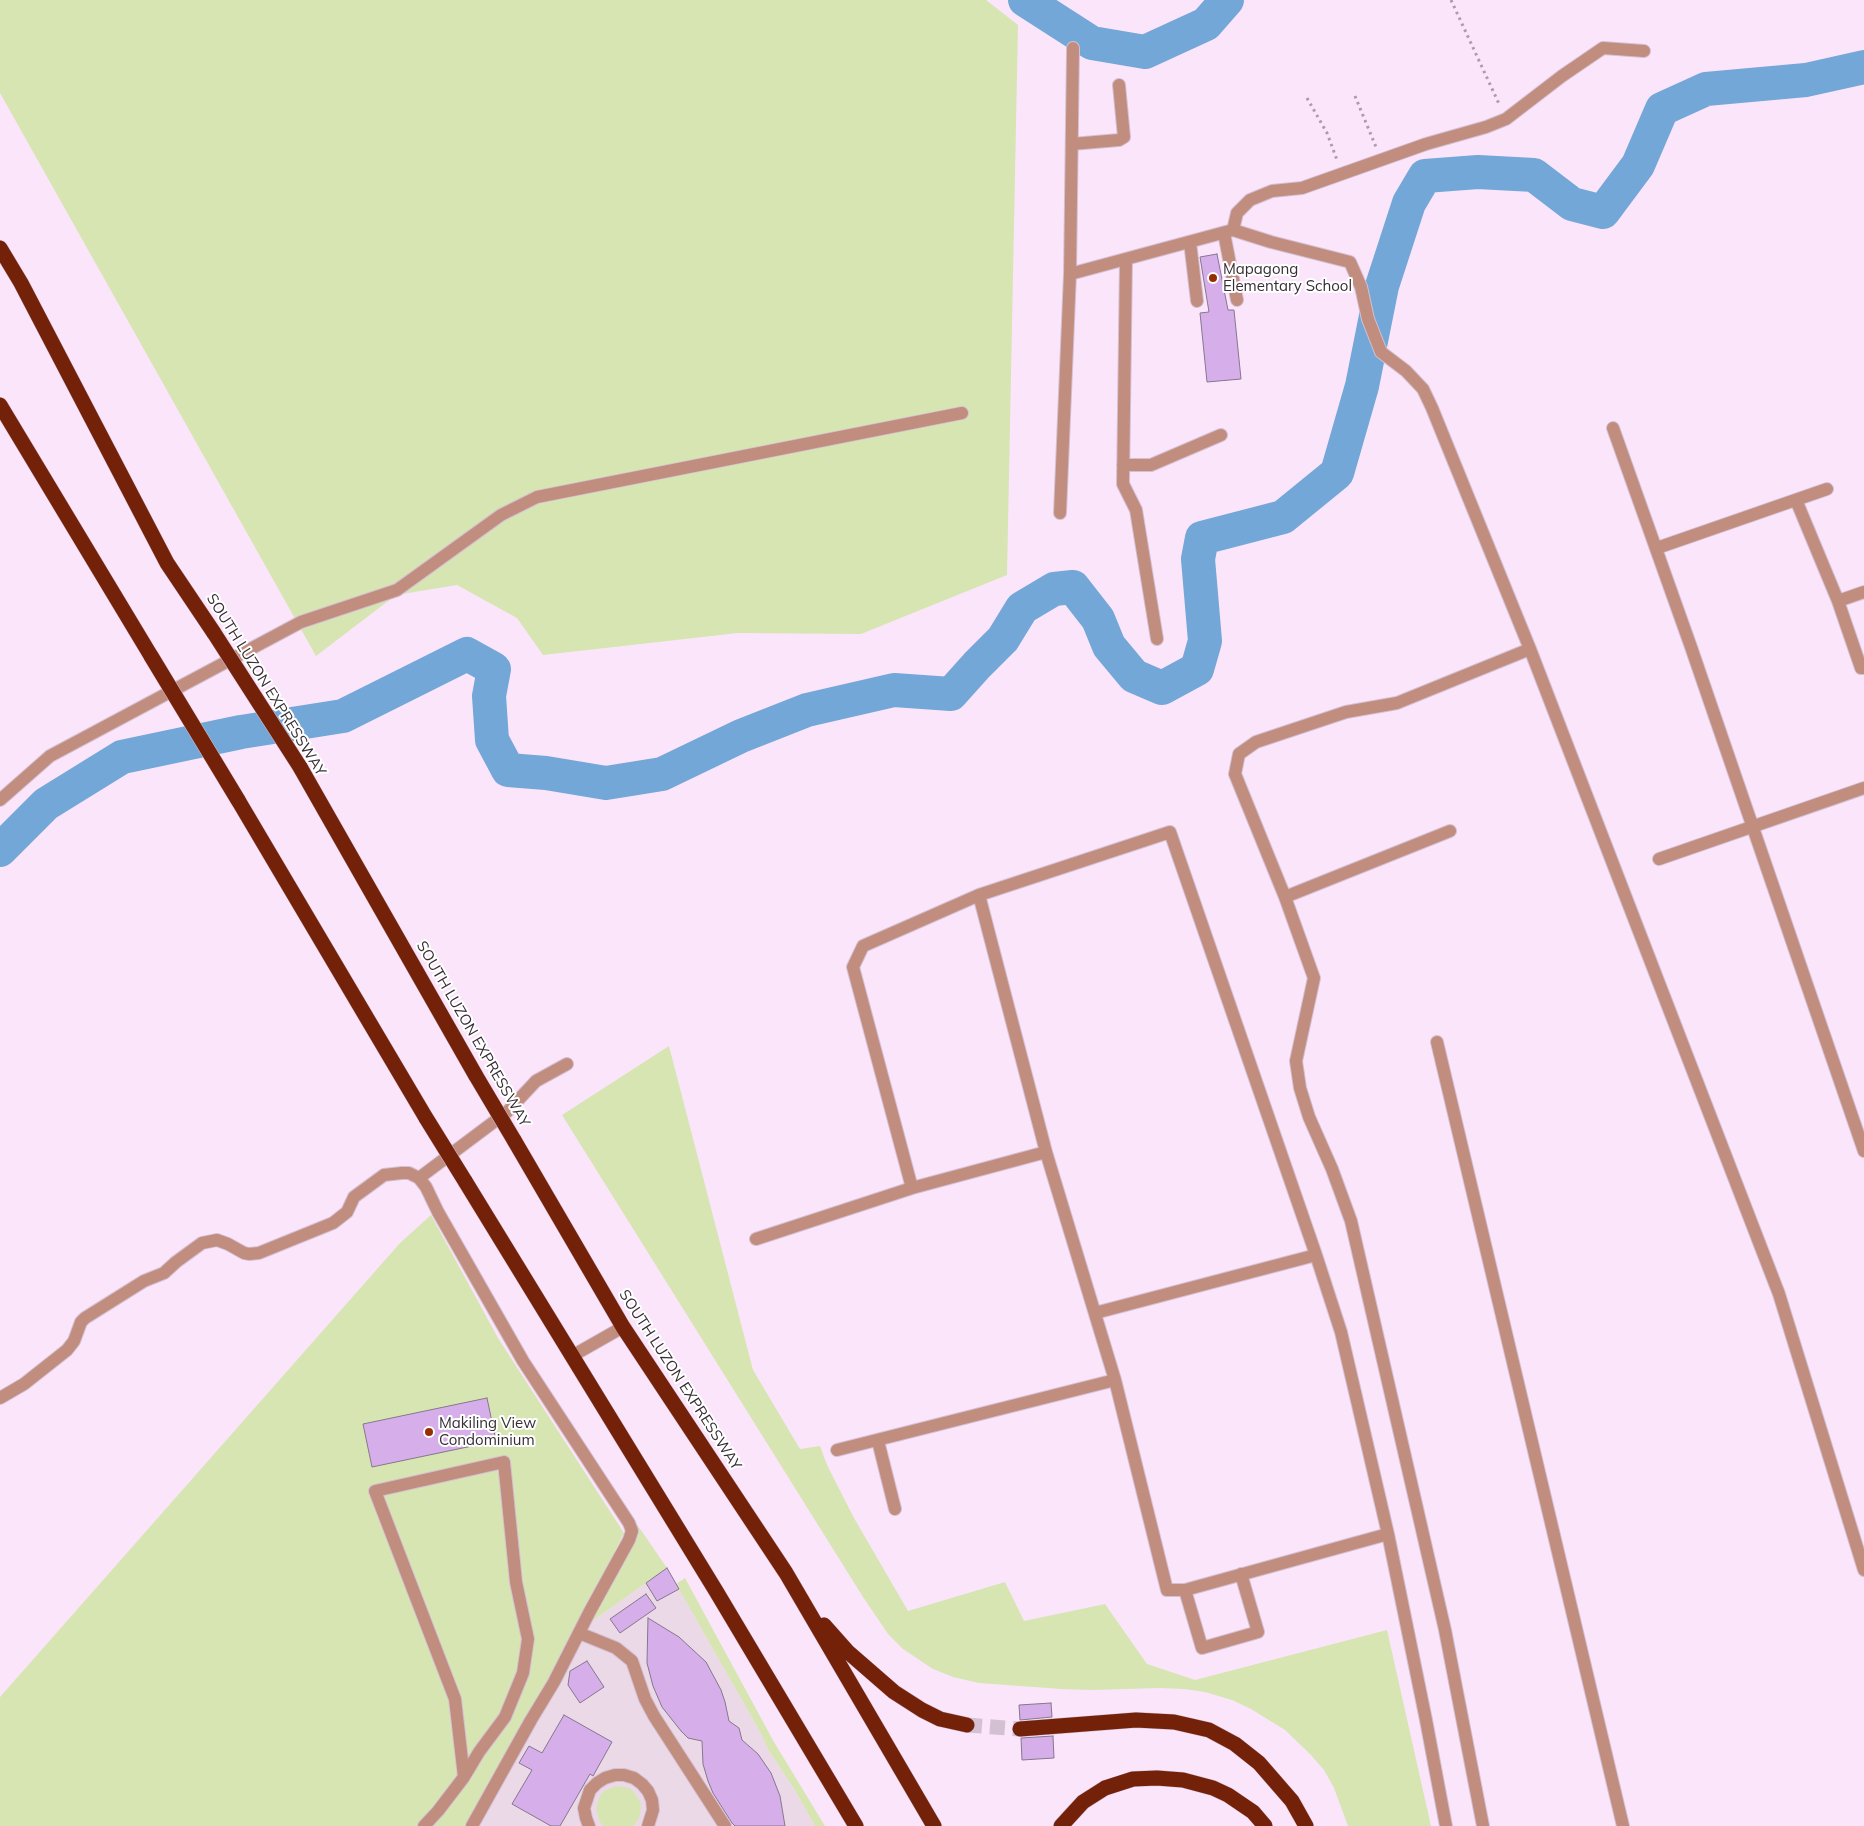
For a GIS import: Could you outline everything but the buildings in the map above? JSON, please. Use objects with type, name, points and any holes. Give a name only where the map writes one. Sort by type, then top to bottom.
[{"type":"highway","name":"SOUTH LUZON EXPRESSWAY","points":[[0,248],[168,563],[300,767],[622,1327],[786,1573],[934,1826]]},
{"type":"highway","points":[[0,405],[238,800],[426,1118],[856,1826]]},
{"type":"highway","points":[[786,1573],[819,1620],[848,1652],[894,1692],[940,1719],[966,1725]]},
{"type":"highway","points":[[1020,1729],[1136,1720],[1174,1722],[1209,1730],[1235,1744],[1259,1763],[1292,1801],[1306,1826]]},
{"type":"highway","points":[[1061,1826],[1083,1802],[1105,1788],[1133,1779],[1157,1778],[1183,1780],[1213,1788],[1247,1807],[1265,1826]]},
{"type":"street","points":[[1060,513],[1070,274],[1073,48]]},
{"type":"street","points":[[1237,300],[1229,232],[1237,213],[1250,200],[1272,191],[1302,188],[1434,141],[1486,127],[1506,118],[1603,48],[1644,51]]},
{"type":"street","points":[[1072,144],[1119,140],[1124,136],[1119,85]]},
{"type":"street","points":[[1070,274],[1229,232],[1350,262],[1361,287],[1368,319],[1381,352],[1406,371],[1422,389],[1432,408],[1530,649],[1779,1294],[1864,1570]]},
{"type":"street","points":[[1190,242],[1197,302]]},
{"type":"street","points":[[1126,259],[1123,484],[1136,510],[1158,639]]},
{"type":"street","points":[[0,800],[50,756],[301,622],[397,590],[501,515],[537,497],[962,413]]},
{"type":"street","points":[[1612,428],[1657,548],[1864,1151]]},
{"type":"street","points":[[1123,465],[1151,465],[1221,435]]},
{"type":"street","points":[[1657,548],[1827,490]]},
{"type":"street","points":[[1796,500],[1838,602],[1861,668],[1864,668]]},
{"type":"street","points":[[1838,602],[1864,592]]},
{"type":"street","points":[[1483,1826],[1445,1630],[1351,1221],[1332,1168],[1309,1117],[1300,1088],[1296,1062],[1314,978],[1285,897],[1236,774],[1239,754],[1256,742],[1346,712],[1397,703],[1530,649]]},
{"type":"street","points":[[1659,858],[1864,788]]},
{"type":"street","points":[[1285,897],[1450,830]]},
{"type":"street","points":[[912,1188],[853,967],[863,946],[979,895],[1170,832],[1316,1255],[1340,1332],[1388,1534],[1446,1826]]},
{"type":"street","points":[[979,895],[1046,1152],[1115,1380],[1167,1590],[1185,1590],[1388,1534]]},
{"type":"street","points":[[1437,1042],[1623,1826]]},
{"type":"street","points":[[418,1178],[507,1112],[536,1081],[567,1064]]},
{"type":"street","points":[[756,1240],[912,1188],[1046,1152]]},
{"type":"street","points":[[0,1398],[24,1384],[67,1350],[74,1341],[81,1322],[85,1318],[144,1281],[164,1273],[202,1243],[217,1240],[250,1254],[259,1253],[333,1223],[347,1212],[354,1196],[384,1175],[402,1173],[414,1175],[418,1178],[426,1187],[442,1220],[523,1360],[631,1528],[629,1540],[554,1682],[472,1826]]},
{"type":"street","points":[[1095,1313],[1316,1255]]},
{"type":"street","points":[[572,1356],[622,1327]]},
{"type":"street","points":[[838,1450],[1115,1380]]},
{"type":"street","points":[[878,1440],[896,1509]]},
{"type":"street","points":[[424,1826],[464,1777],[479,1752],[505,1717],[523,1673],[528,1639],[516,1582],[504,1462],[374,1491],[455,1699],[464,1777]]},
{"type":"street","points":[[1185,1590],[1202,1648],[1258,1632],[1241,1574]]},
{"type":"street","points":[[579,1632],[616,1648],[632,1662],[645,1699],[654,1716],[726,1826]]},
{"type":"street","points":[[589,1826],[584,1808],[590,1790],[597,1782],[605,1778],[624,1775],[634,1778],[648,1791],[652,1800],[653,1810],[648,1826]]},
{"type":"path","points":[[1451,0],[1506,118]]},
{"type":"path","points":[[1355,96],[1381,160]]},
{"type":"path","points":[[1307,98],[1327,132],[1342,174]]},
{"type":"shaded area","points":[[667,1568],[769,1751],[815,1826],[476,1826],[590,1623]]},
{"type":"green space","points":[[0,0],[986,0],[1018,25],[1007,575],[861,634],[738,633],[543,655],[517,618],[457,585],[396,595],[316,656],[0,93]]},
{"type":"green space","points":[[669,1046],[753,1370],[800,1449],[820,1446],[827,1465],[854,1518],[908,1611],[1005,1582],[1024,1621],[1105,1604],[1147,1664],[1195,1680],[1387,1630],[1431,1826],[1348,1826],[1334,1788],[1324,1770],[1311,1755],[1285,1730],[1251,1709],[1232,1700],[1205,1692],[1184,1689],[1094,1690],[979,1683],[953,1677],[933,1669],[903,1649],[888,1634],[562,1115]]},
{"type":"green space","points":[[431,1215],[498,1338],[624,1533],[552,1678],[467,1826],[0,1826],[0,1697],[400,1243]]},
{"type":"green space","points":[[634,1520],[667,1568],[590,1623],[620,1570]]},
{"type":"green space","points":[[685,1578],[774,1742],[825,1826],[815,1826],[769,1751],[676,1584]]},
{"type":"green space","points":[[616,1786],[629,1788],[641,1803],[640,1816],[634,1826],[604,1826],[599,1821],[596,1808],[600,1796],[604,1791]]},
{"type":"waterway","points":[[1025,0],[1092,43],[1145,52],[1206,24],[1227,0]]},
{"type":"waterway","points":[[0,850],[46,804],[122,757],[241,732],[343,716],[467,654],[494,669],[489,696],[492,740],[508,770],[546,773],[606,783],[662,774],[741,736],[807,710],[894,690],[951,694],[1003,639],[1022,608],[1054,589],[1073,587],[1098,619],[1109,646],[1134,676],[1162,688],[1197,669],[1205,641],[1198,559],[1202,538],[1283,517],[1337,473],[1362,386],[1382,286],[1409,203],[1425,176],[1478,172],[1534,175],[1572,204],[1603,212],[1638,165],[1662,109],[1706,89],[1806,80],[1864,67]]},
{"type":"tunnel","points":[[967,1725],[1020,1729]]},
{"type":"place","name":"Mapagong Elementary School","points":[[1213,278]]},
{"type":"place","name":"Makiling View Condominium","points":[[429,1432]]}]
